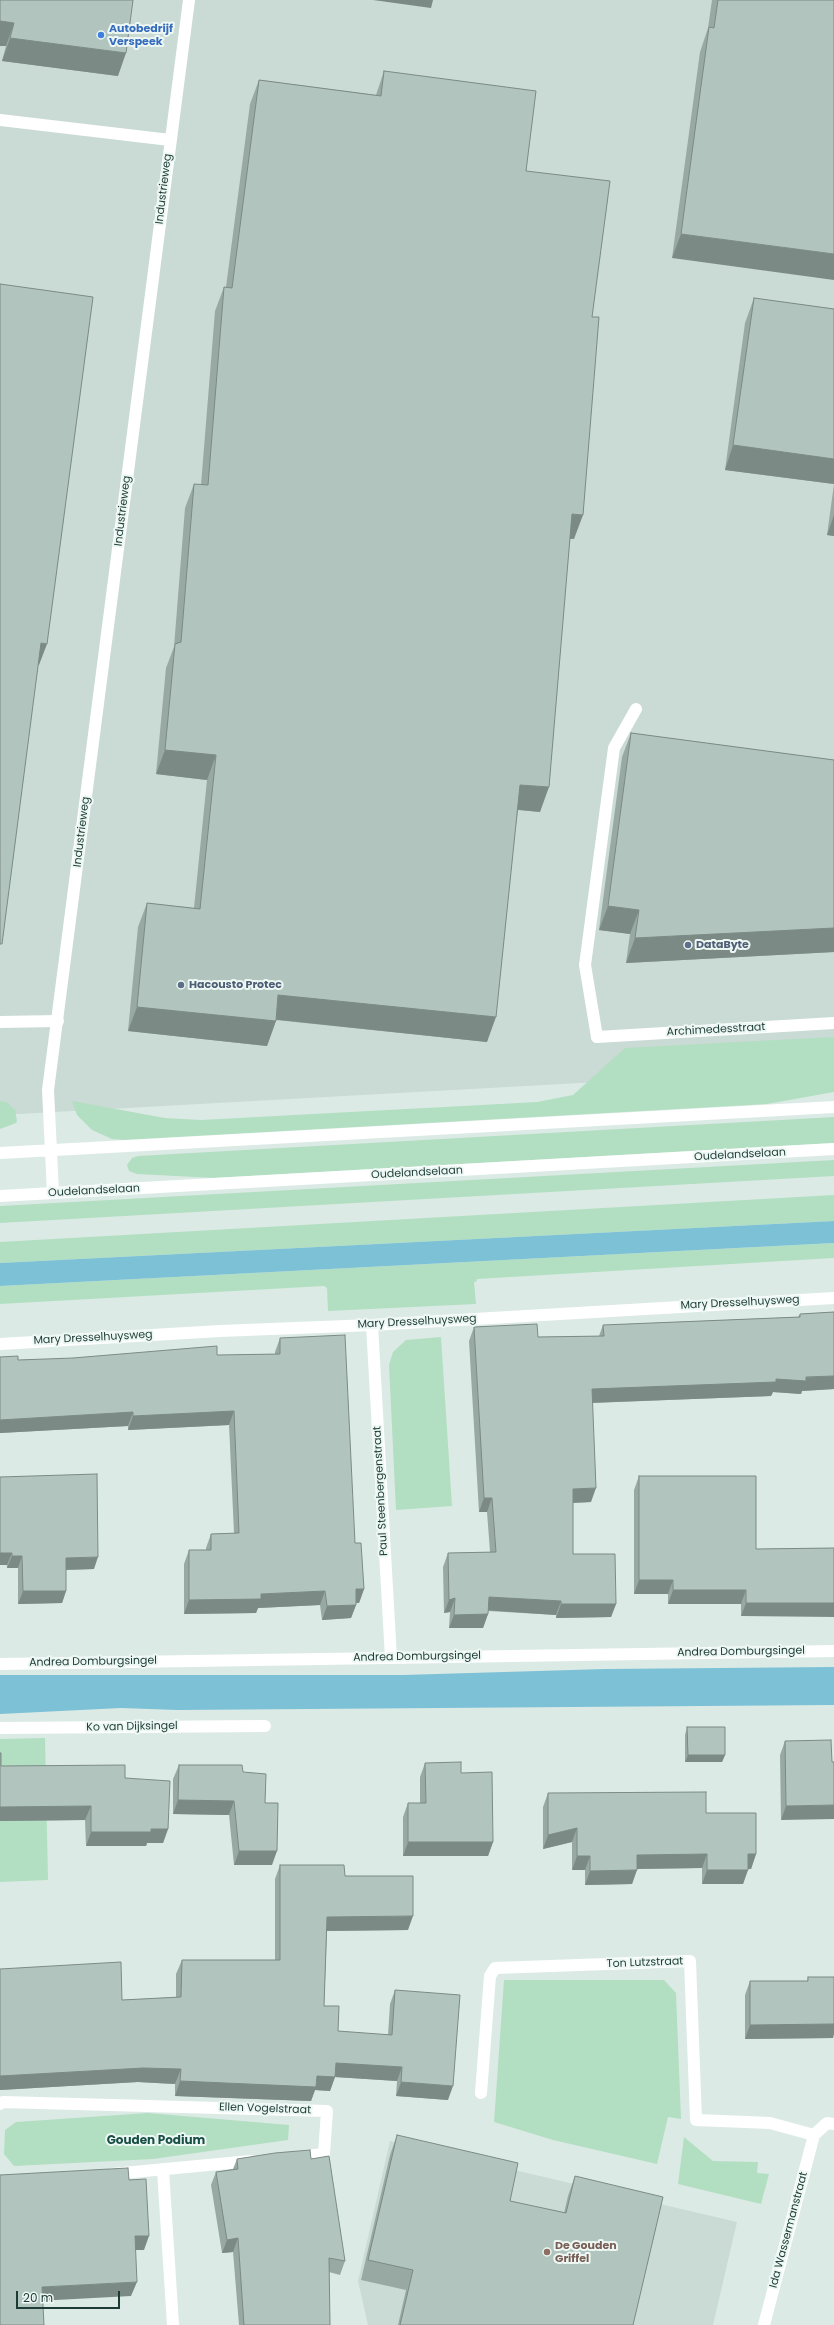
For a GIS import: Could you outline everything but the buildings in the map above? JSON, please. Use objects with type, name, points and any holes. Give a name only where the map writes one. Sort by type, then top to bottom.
[{"type":"street","name":"Industrieweg","points":[[53,1193],[48,1090],[189,0]]},
{"type":"street","points":[[0,120],[170,140]]},
{"type":"street","name":"Archimedesstraat","points":[[636,709],[614,748],[585,965],[597,1037],[834,1024]]},
{"type":"street","points":[[0,1022],[58,1021]]},
{"type":"street","points":[[0,1153],[834,1107]]},
{"type":"street","name":"Oudelandselaan","points":[[0,1196],[834,1149]]},
{"type":"street","name":"Mary Dresselhuysweg","points":[[0,1344],[220,1331],[372,1325],[834,1298]]},
{"type":"street","name":"Paul Steenbergenstraat","points":[[372,1325],[391,1658]]},
{"type":"street","name":"Andrea Domburgsingel","points":[[0,1664],[834,1651]]},
{"type":"street","name":"Ko van Dijksingel","points":[[0,1728],[265,1726]]},
{"type":"street","name":"Ton Lutzstraat","points":[[481,2093],[490,1976],[495,1968],[690,1961],[696,2120],[770,2123],[814,2134]]},
{"type":"street","name":"Ellen Vogelstraat","points":[[0,2104],[3,2102],[327,2111],[324,2154],[285,2158]]},
{"type":"street","points":[[814,2134],[827,2124],[834,2124]]},
{"type":"street","name":"Ida Wassermanstraat","points":[[764,2325],[814,2134]]},
{"type":"street","points":[[99,2175],[262,2160]]},
{"type":"street","points":[[163,2170],[173,2325]]},
{"type":"shaded area","points":[[0,0],[834,0],[834,1069],[0,1115]]},
{"type":"shaded area","name":"De Gouden Griffel","points":[[390,2141],[737,2222],[713,2325],[368,2325],[358,2281]]},
{"type":"green space","points":[[834,1037],[834,1092],[767,1104],[124,1140],[112,1139],[92,1130],[77,1115],[72,1101],[165,1118],[201,1120],[537,1102],[573,1095],[625,1048]]},
{"type":"green space","points":[[0,1101],[6,1102],[15,1110],[17,1121],[16,1123],[0,1129]]},
{"type":"green space","points":[[834,1117],[834,1143],[214,1178],[137,1174],[129,1171],[127,1165],[132,1158],[138,1156]]},
{"type":"green space","points":[[834,1160],[834,1176],[0,1223],[0,1206]]},
{"type":"green space","points":[[834,1195],[834,1221],[0,1263],[0,1242]]},
{"type":"green space","points":[[834,1243],[834,1258],[477,1279],[476,1282],[474,1282],[476,1304],[328,1311],[327,1288],[324,1286],[0,1304],[0,1286]]},
{"type":"green space","points":[[441,1337],[452,1506],[396,1510],[389,1365],[393,1352],[406,1340]]},
{"type":"green space","points":[[45,1738],[48,1880],[0,1882],[0,1739]]},
{"type":"green space","points":[[504,1980],[664,1980],[676,1993],[681,2119],[668,2117],[657,2164],[553,2140],[494,2122]]},
{"type":"green space","points":[[148,2113],[289,2125],[288,2140],[153,2159],[14,2166],[4,2154],[5,2130],[16,2122]]},
{"type":"green space","points":[[684,2137],[713,2161],[758,2162],[757,2173],[769,2174],[761,2204],[678,2184]]},
{"type":"water","points":[[834,1221],[834,1243],[0,1286],[0,1263]]},
{"type":"water","points":[[834,1667],[834,1705],[177,1710],[121,1708],[0,1714],[0,1675],[403,1675],[605,1669]]},
{"type":"place","name":"Autobedrijf Verspeek","points":[[101,35]]},
{"type":"place","name":"DataByte","points":[[688,945]]},
{"type":"place","name":"Hacousto Protec","points":[[181,985]]},
{"type":"place","name":"De Gouden Griffel","points":[[547,2252]]},
{"type":"district","name":"Gouden Podium","points":[[156,2141]]}]
